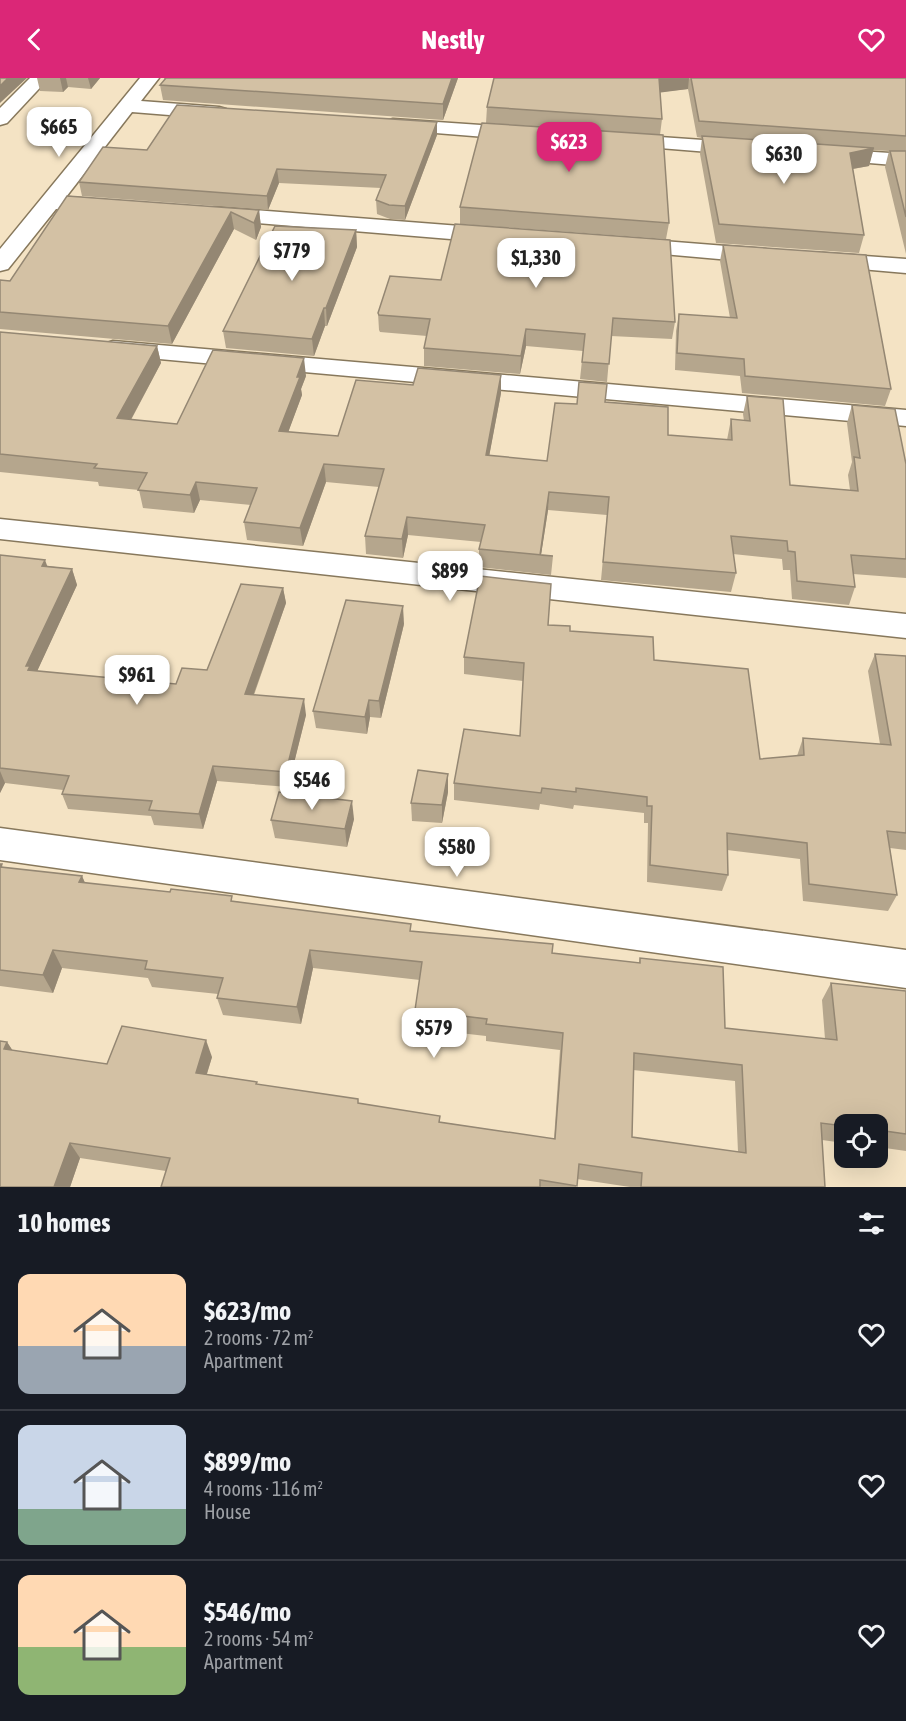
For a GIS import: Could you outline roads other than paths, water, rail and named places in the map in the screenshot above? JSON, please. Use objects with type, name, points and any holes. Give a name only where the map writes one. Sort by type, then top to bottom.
[{"type":"street","points":[[0,119],[39,78]]},
{"type":"street","points":[[0,264],[150,78]]},
{"type":"street","points":[[0,97],[20,99]]},
{"type":"street","points":[[126,106],[232,114]]},
{"type":"street","points":[[374,123],[540,135]]},
{"type":"street","points":[[599,139],[764,150]]},
{"type":"street","points":[[812,154],[906,160]]},
{"type":"street","points":[[49,202],[132,208]]},
{"type":"street","points":[[192,212],[525,238]]},
{"type":"street","points":[[608,244],[906,266]]},
{"type":"street","points":[[83,346],[906,418]]},
{"type":"street","points":[[0,530],[906,626]]},
{"type":"street","points":[[0,844],[906,969]]}]
